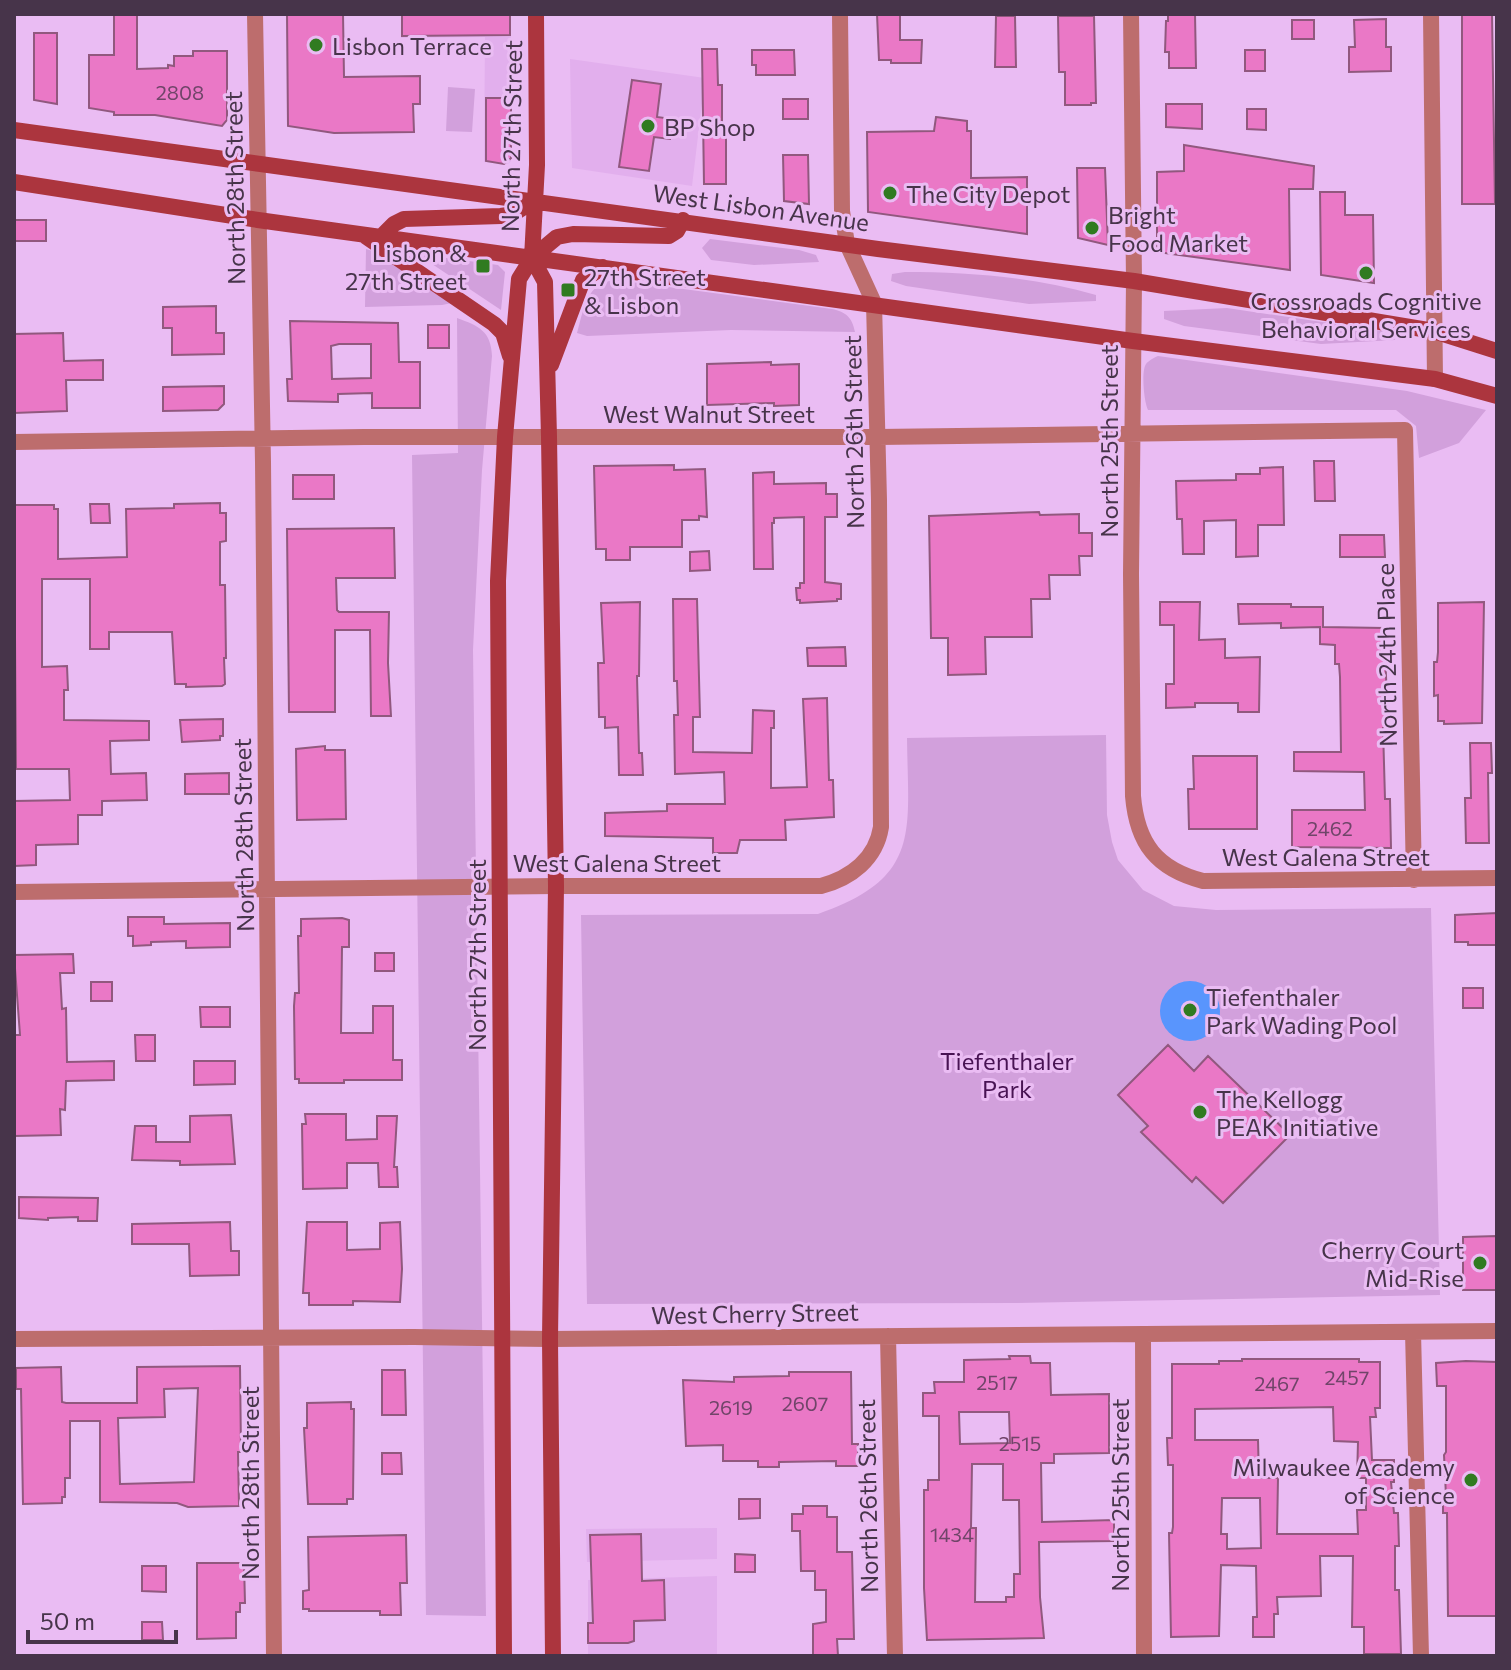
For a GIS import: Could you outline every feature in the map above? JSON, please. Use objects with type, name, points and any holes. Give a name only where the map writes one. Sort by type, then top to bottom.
[{"type":"main road","name":"North 27th Street","points":[[504,1656],[498,581],[505,437],[519,279],[532,258],[536,14]]},
{"type":"main road","name":"West Lisbon Avenue","points":[[14,130],[1134,281],[1434,331],[1497,351]]},
{"type":"main road","points":[[14,182],[363,235],[1133,341],[1435,379],[1497,396]]},
{"type":"main road","points":[[381,237],[404,219],[501,216],[513,214],[535,200]]},
{"type":"main road","points":[[532,258],[557,237],[584,234],[669,236],[677,231],[683,220]]},
{"type":"main road","points":[[363,235],[494,324],[508,343],[512,369]]},
{"type":"main road","name":"North 27th Street","points":[[532,258],[545,282],[556,886],[550,1339],[553,1656]]},
{"type":"main road","points":[[548,374],[583,280],[603,267]]},
{"type":"street","name":"North 28th Street","points":[[255,14],[274,1656]]},
{"type":"street","name":"North 26th Street","points":[[840,14],[842,211],[847,244],[874,303],[882,797],[879,841],[872,853]]},
{"type":"street","name":"North 25th Street","points":[[1131,14],[1133,796],[1139,832],[1160,860]]},
{"type":"street","points":[[1431,14],[1435,379]]},
{"type":"street","name":"West Walnut Street","points":[[14,442],[262,438],[878,437],[1405,430]]},
{"type":"street","name":"North 24th Place","points":[[1405,430],[1414,880]]},
{"type":"street","name":"West Galena Street","points":[[14,892],[821,886],[847,876],[862,866],[872,853]]},
{"type":"street","name":"West Galena Street","points":[[1160,860],[1175,871],[1203,881],[1497,878]]},
{"type":"street","name":"West Cherry Street","points":[[14,1339],[550,1339],[1497,1331]]},
{"type":"street","points":[[1413,1332],[1421,1656]]},
{"type":"street","name":"North 25th Street","points":[[1143,1334],[1144,1656]]},
{"type":"street","name":"North 26th Street","points":[[888,1336],[895,1656]]},
{"type":"shaded area","points":[[401,14],[511,14],[511,161],[508,164],[484,162],[485,37],[401,38]]},
{"type":"shaded area","points":[[570,59],[705,78],[692,186],[572,168]]},
{"type":"shaded area","points":[[717,1528],[717,1559],[587,1562],[586,1529]]},
{"type":"shaded area","points":[[717,1576],[717,1655],[745,1656],[588,1656],[588,1580]]},
{"type":"green space","points":[[448,87],[475,89],[472,132],[446,131]]},
{"type":"green space","points":[[710,239],[799,250],[816,255],[819,262],[754,265],[711,260],[702,248]]},
{"type":"green space","points":[[366,249],[379,253],[452,303],[365,307]]},
{"type":"green space","points":[[425,255],[498,265],[505,272],[501,310],[423,258]]},
{"type":"green space","points":[[905,272],[1026,280],[1096,295],[1096,301],[1029,304],[906,286],[891,281],[892,274]]},
{"type":"green space","points":[[616,280],[832,309],[848,316],[855,332],[731,330],[587,336],[577,333],[592,291]]},
{"type":"green space","points":[[1227,308],[1396,333],[1395,340],[1321,344],[1184,326],[1164,319],[1164,311]]},
{"type":"green space","points":[[457,318],[472,324],[486,335],[492,356],[482,470],[473,650],[486,1616],[426,1615],[412,455],[458,453]]},
{"type":"green space","points":[[1158,356],[1407,391],[1486,410],[1459,443],[1419,458],[1416,426],[1396,410],[1148,410],[1144,368]]},
{"type":"green space","name":"Tiefenthaler Park","points":[[1106,735],[1107,815],[1112,842],[1118,860],[1143,890],[1174,906],[1216,910],[1431,908],[1440,1295],[1017,1303],[587,1304],[581,915],[818,914],[852,900],[876,885],[892,867],[902,848],[907,826],[907,738]]},
{"type":"water","name":"Tiefenthaler Park Wading Pool","points":[[1190,981],[1201,983],[1211,990],[1218,1000],[1218,1022],[1211,1032],[1201,1039],[1190,1041],[1179,1039],[1169,1032],[1162,1022],[1160,1011],[1162,1000],[1169,990],[1179,983]]},
{"type":"building","points":[[114,14],[137,14],[137,69],[168,68],[168,65],[174,66],[174,56],[193,56],[193,51],[227,51],[227,120],[222,126],[155,115],[114,115],[114,112],[89,108],[89,55],[114,55]]},
{"type":"building","name":"Lisbon Terrace","points":[[287,14],[343,14],[344,77],[420,76],[420,104],[413,104],[414,132],[334,133],[288,126]]},
{"type":"building","points":[[402,14],[510,14],[510,35],[402,36]]},
{"type":"building","points":[[877,14],[900,14],[900,40],[922,40],[921,63],[879,60]]},
{"type":"building","points":[[1168,14],[1195,14],[1196,68],[1169,68],[1169,52],[1165,52]]},
{"type":"building","points":[[1462,14],[1492,14],[1495,204],[1462,204]]},
{"type":"building","points":[[996,16],[1015,16],[1016,67],[995,67]]},
{"type":"building","points":[[1058,16],[1094,16],[1096,103],[1065,105],[1065,72],[1059,72]]},
{"type":"building","points":[[1386,19],[1386,47],[1391,47],[1391,71],[1349,72],[1349,47],[1355,47],[1354,20]]},
{"type":"building","points":[[1292,20],[1314,20],[1314,39],[1292,39]]},
{"type":"building","points":[[34,33],[57,33],[57,104],[34,100]]},
{"type":"building","points":[[702,49],[717,49],[718,85],[722,85],[722,129],[726,129],[726,184],[704,184]]},
{"type":"building","points":[[752,50],[794,50],[795,75],[756,75]]},
{"type":"building","points":[[1245,50],[1265,50],[1265,71],[1245,71]]},
{"type":"building","points":[[632,80],[661,84],[657,117],[672,119],[670,139],[654,137],[649,171],[619,167]]},
{"type":"building","points":[[486,98],[511,98],[511,158],[504,164],[486,161]]},
{"type":"building","points":[[783,99],[808,99],[808,119],[783,119]]},
{"type":"building","points":[[1166,104],[1202,104],[1202,129],[1166,127]]},
{"type":"building","points":[[1247,109],[1266,109],[1266,130],[1247,129]]},
{"type":"building","points":[[936,117],[967,121],[967,131],[971,131],[971,178],[1027,177],[1027,234],[868,212],[867,132],[934,131]]},
{"type":"building","points":[[1184,145],[1314,166],[1313,189],[1289,189],[1290,270],[1157,252],[1157,172],[1184,171]]},
{"type":"building","points":[[783,155],[808,155],[809,204],[784,201]]},
{"type":"building","points":[[1077,168],[1105,168],[1108,245],[1078,238]]},
{"type":"building","points":[[1320,192],[1345,192],[1345,215],[1373,215],[1374,283],[1321,275]]},
{"type":"building","points":[[14,220],[46,220],[46,241],[14,241]]},
{"type":"building","points":[[216,306],[216,333],[224,333],[224,354],[172,355],[172,328],[163,328],[163,307]]},
{"type":"building","points":[[290,321],[398,323],[399,362],[420,362],[420,408],[372,408],[372,393],[338,394],[338,402],[288,401],[287,379],[292,379]],"holes":[[[371,344],[371,378],[332,379],[331,346]]]},
{"type":"building","points":[[428,325],[449,325],[449,348],[428,348]]},
{"type":"building","points":[[63,333],[64,361],[103,360],[103,380],[66,380],[67,411],[14,413],[14,334]]},
{"type":"building","points":[[771,362],[771,365],[799,364],[799,405],[707,405],[707,364]]},
{"type":"building","points":[[224,386],[224,404],[218,410],[163,411],[163,387]]},
{"type":"building","points":[[1314,461],[1334,461],[1335,501],[1315,501]]},
{"type":"building","points":[[674,465],[674,470],[705,469],[707,517],[682,520],[682,547],[630,547],[630,560],[606,560],[606,549],[596,549],[594,466]]},
{"type":"building","points":[[1283,467],[1284,525],[1258,525],[1258,556],[1236,557],[1236,520],[1204,521],[1204,554],[1183,554],[1182,519],[1177,519],[1176,481],[1236,480],[1236,474],[1260,474],[1260,468]]},
{"type":"building","points":[[774,472],[774,484],[826,483],[826,494],[837,494],[837,517],[825,517],[825,582],[841,584],[841,599],[800,603],[797,600],[796,588],[804,583],[804,517],[774,518],[773,569],[754,569],[753,473]]},
{"type":"building","points":[[293,475],[334,475],[334,499],[293,499]]},
{"type":"building","points":[[220,503],[220,513],[226,513],[226,541],[220,542],[220,585],[225,585],[226,658],[225,684],[222,686],[186,687],[186,684],[175,684],[172,632],[109,632],[109,649],[90,649],[90,579],[42,579],[42,667],[67,666],[64,720],[149,721],[149,740],[110,741],[111,774],[146,773],[147,800],[102,801],[102,815],[78,815],[78,844],[36,845],[36,865],[14,866],[15,801],[70,800],[69,769],[16,769],[14,505],[54,505],[54,509],[58,509],[58,559],[127,557],[126,509]]},
{"type":"building","points":[[90,504],[109,504],[110,523],[91,523]]},
{"type":"building","points":[[1039,512],[1040,515],[1079,514],[1079,533],[1092,533],[1092,556],[1079,556],[1080,575],[1049,575],[1050,599],[1031,599],[1032,637],[985,637],[986,674],[948,675],[948,638],[931,638],[929,516]]},
{"type":"building","points":[[394,528],[395,578],[336,578],[339,612],[389,612],[391,716],[371,716],[370,630],[335,630],[335,712],[289,712],[287,529]]},
{"type":"building","points":[[1340,535],[1384,535],[1385,557],[1340,557]]},
{"type":"building","points":[[709,551],[710,570],[690,571],[690,552]]},
{"type":"building","points":[[673,599],[697,599],[700,717],[693,717],[693,752],[752,753],[753,710],[774,711],[771,788],[807,787],[803,699],[827,698],[829,780],[833,780],[834,817],[785,820],[786,840],[740,840],[737,853],[713,853],[713,838],[605,836],[605,813],[667,811],[667,804],[725,804],[724,772],[675,774],[674,715],[678,715],[677,681],[674,681]]},
{"type":"building","points":[[640,602],[637,676],[639,753],[642,753],[643,775],[619,775],[618,727],[605,728],[605,717],[599,717],[598,663],[604,663],[601,603]]},
{"type":"building","points":[[1160,602],[1200,602],[1199,640],[1225,639],[1225,658],[1260,657],[1259,712],[1238,712],[1238,703],[1195,703],[1195,707],[1166,708],[1166,684],[1174,684],[1174,625],[1160,625]]},
{"type":"building","points":[[1484,602],[1482,723],[1444,724],[1444,721],[1438,721],[1438,695],[1434,696],[1438,603]]},
{"type":"building","points":[[1238,604],[1323,607],[1323,627],[1384,628],[1387,700],[1386,728],[1383,728],[1385,799],[1390,799],[1391,848],[1292,847],[1292,810],[1365,810],[1364,772],[1294,771],[1294,752],[1341,752],[1340,677],[1339,664],[1335,664],[1335,645],[1320,644],[1320,627],[1281,628],[1281,623],[1239,624]]},
{"type":"building","points":[[845,647],[846,666],[808,666],[807,648]]},
{"type":"building","points":[[223,719],[223,736],[220,740],[182,742],[180,720]]},
{"type":"building","points":[[1470,743],[1491,743],[1489,843],[1466,843],[1465,798],[1471,798]]},
{"type":"building","points":[[325,746],[325,750],[345,750],[346,819],[297,820],[296,749]]},
{"type":"building","points":[[1193,756],[1257,756],[1257,829],[1189,829],[1188,789],[1194,789]]},
{"type":"building","points":[[229,773],[229,794],[185,794],[185,774]]},
{"type":"building","points":[[1497,913],[1497,945],[1455,942],[1455,915]]},
{"type":"building","points":[[128,917],[164,917],[164,924],[230,923],[230,947],[186,948],[186,941],[133,946],[133,936],[128,936]]},
{"type":"building","points":[[301,919],[349,920],[349,947],[342,947],[341,1033],[373,1033],[373,1006],[393,1006],[393,1060],[402,1060],[402,1080],[299,1083],[299,1079],[295,1079],[294,1006],[295,993],[299,993],[298,936],[301,936]]},
{"type":"building","points":[[375,953],[394,953],[394,971],[375,971]]},
{"type":"building","points":[[73,954],[74,973],[60,973],[62,1009],[66,1008],[67,1062],[114,1061],[114,1080],[66,1081],[65,1110],[60,1109],[61,1135],[14,1136],[14,1035],[20,1035],[14,955]]},
{"type":"building","points":[[91,982],[112,982],[112,1001],[91,1001]]},
{"type":"building","points":[[1463,988],[1483,988],[1483,1008],[1463,1008]]},
{"type":"building","points":[[200,1007],[230,1007],[230,1027],[201,1027]]},
{"type":"building","points":[[135,1035],[155,1035],[155,1061],[136,1061]]},
{"type":"building","name":"The Kellogg PEAK Initiative","points":[[1168,1045],[1194,1071],[1208,1056],[1290,1135],[1223,1203],[1196,1177],[1192,1182],[1141,1132],[1148,1126],[1118,1095]]},
{"type":"building","points":[[194,1061],[235,1061],[235,1084],[194,1085]]},
{"type":"building","points":[[305,1114],[346,1114],[346,1140],[377,1139],[377,1116],[397,1116],[394,1167],[397,1167],[398,1187],[379,1187],[378,1163],[347,1163],[347,1188],[303,1189],[302,1124],[306,1124]]},
{"type":"building","points":[[231,1115],[235,1164],[180,1165],[180,1161],[132,1160],[135,1126],[156,1126],[156,1142],[190,1142],[190,1116]]},
{"type":"building","points":[[19,1197],[98,1198],[97,1221],[78,1221],[78,1217],[48,1220],[19,1218]]},
{"type":"building","points":[[230,1222],[231,1251],[239,1251],[239,1275],[190,1276],[189,1244],[132,1244],[132,1224]]},
{"type":"building","points":[[307,1222],[347,1222],[347,1250],[380,1249],[380,1223],[400,1222],[400,1302],[353,1301],[353,1305],[309,1305],[309,1293],[303,1293]]},
{"type":"building","name":"Cherry Court Mid-Rise","points":[[1497,1236],[1497,1290],[1463,1290],[1463,1237]]},
{"type":"building","points":[[1009,1356],[1030,1356],[1031,1363],[1050,1363],[1051,1395],[1109,1394],[1109,1453],[1054,1454],[1054,1463],[1041,1463],[1042,1522],[1114,1520],[1114,1541],[1039,1542],[1044,1638],[927,1640],[924,1490],[928,1490],[928,1480],[939,1480],[939,1416],[923,1416],[923,1393],[935,1393],[934,1382],[964,1382],[964,1360],[1010,1359]],"holes":[[[959,1412],[1009,1412],[1010,1443],[960,1444]],[[972,1464],[1003,1464],[1003,1500],[1019,1500],[1020,1574],[1014,1574],[1014,1597],[1006,1597],[1006,1602],[975,1602],[976,1528],[971,1528]]]},
{"type":"building","points":[[1359,1359],[1359,1362],[1380,1362],[1380,1408],[1375,1408],[1376,1417],[1370,1417],[1372,1460],[1394,1460],[1394,1482],[1391,1482],[1394,1513],[1398,1513],[1395,1590],[1399,1590],[1401,1654],[1364,1654],[1364,1627],[1352,1627],[1353,1556],[1320,1556],[1321,1596],[1277,1597],[1274,1637],[1253,1637],[1253,1617],[1257,1617],[1256,1566],[1221,1565],[1219,1636],[1171,1637],[1169,1533],[1172,1533],[1173,1527],[1173,1465],[1168,1465],[1167,1438],[1172,1438],[1172,1364]],"holes":[[[1333,1407],[1334,1441],[1358,1442],[1357,1478],[1366,1478],[1366,1510],[1357,1510],[1358,1534],[1277,1534],[1278,1478],[1259,1478],[1258,1440],[1195,1440],[1195,1409]],[[1222,1498],[1260,1498],[1261,1548],[1227,1549],[1227,1534],[1221,1534]]]},
{"type":"building","name":"Milwaukee Academy of Science","points":[[1497,1362],[1497,1616],[1448,1616],[1447,1513],[1443,1513],[1443,1496],[1446,1496],[1446,1386],[1437,1386],[1436,1363]]},
{"type":"building","points":[[240,1366],[239,1506],[188,1507],[177,1503],[100,1502],[100,1421],[70,1421],[70,1478],[65,1478],[62,1503],[23,1504],[21,1389],[16,1389],[16,1368],[61,1367],[62,1402],[137,1403],[137,1367]],"holes":[[[198,1388],[194,1482],[120,1484],[118,1418],[165,1417],[164,1389]]]},
{"type":"building","points":[[382,1370],[405,1370],[406,1415],[382,1415]]},
{"type":"building","points":[[789,1372],[851,1372],[852,1444],[858,1444],[858,1466],[836,1466],[836,1461],[779,1462],[779,1467],[758,1467],[758,1461],[723,1461],[723,1445],[686,1446],[683,1380],[734,1382],[734,1377],[789,1376]]},
{"type":"building","points":[[351,1402],[351,1409],[354,1409],[353,1499],[347,1499],[347,1504],[308,1504],[304,1428],[307,1428],[307,1403]]},
{"type":"building","points":[[382,1453],[401,1453],[402,1474],[382,1474]]},
{"type":"building","points":[[739,1499],[760,1499],[760,1518],[739,1519]]},
{"type":"building","points":[[803,1506],[827,1506],[827,1517],[837,1517],[837,1552],[852,1552],[854,1639],[837,1639],[838,1656],[813,1656],[813,1624],[826,1622],[826,1590],[815,1590],[815,1571],[801,1571],[800,1531],[792,1531],[792,1514],[803,1514]]},
{"type":"building","points":[[641,1534],[642,1581],[664,1580],[665,1620],[634,1621],[634,1641],[628,1643],[588,1643],[588,1623],[593,1623],[590,1535]]},
{"type":"building","points":[[406,1535],[407,1583],[400,1583],[401,1615],[380,1615],[380,1611],[303,1609],[303,1591],[309,1590],[308,1537]]},
{"type":"building","points":[[735,1554],[755,1555],[755,1572],[735,1572]]},
{"type":"building","points":[[197,1563],[244,1563],[245,1603],[240,1603],[240,1612],[236,1612],[236,1638],[197,1639]]},
{"type":"building","points":[[142,1566],[166,1566],[166,1592],[142,1591]]},
{"type":"building","points":[[142,1622],[162,1622],[163,1640],[142,1640]]},
{"type":"place","name":"Lisbon Terrace","points":[[316,45]]},
{"type":"place","name":"BP Shop","points":[[648,126]]},
{"type":"place","name":"The City Depot","points":[[890,193]]},
{"type":"place","name":"Bright Food Market","points":[[1092,228]]},
{"type":"place","name":"Lisbon & 27th Street","points":[[483,266]]},
{"type":"place","name":"Crossroads Cognitive Behavioral Services","points":[[1366,273]]},
{"type":"place","name":"27th Street & Lisbon","points":[[568,290]]},
{"type":"place","name":"Tiefenthaler Park Wading Pool","points":[[1190,1010]]},
{"type":"place","name":"The Kellogg PEAK Initiative","points":[[1200,1112]]},
{"type":"place","name":"Cherry Court Mid-Rise","points":[[1480,1263]]},
{"type":"place","name":"Milwaukee Academy of Science","points":[[1471,1480]]}]
